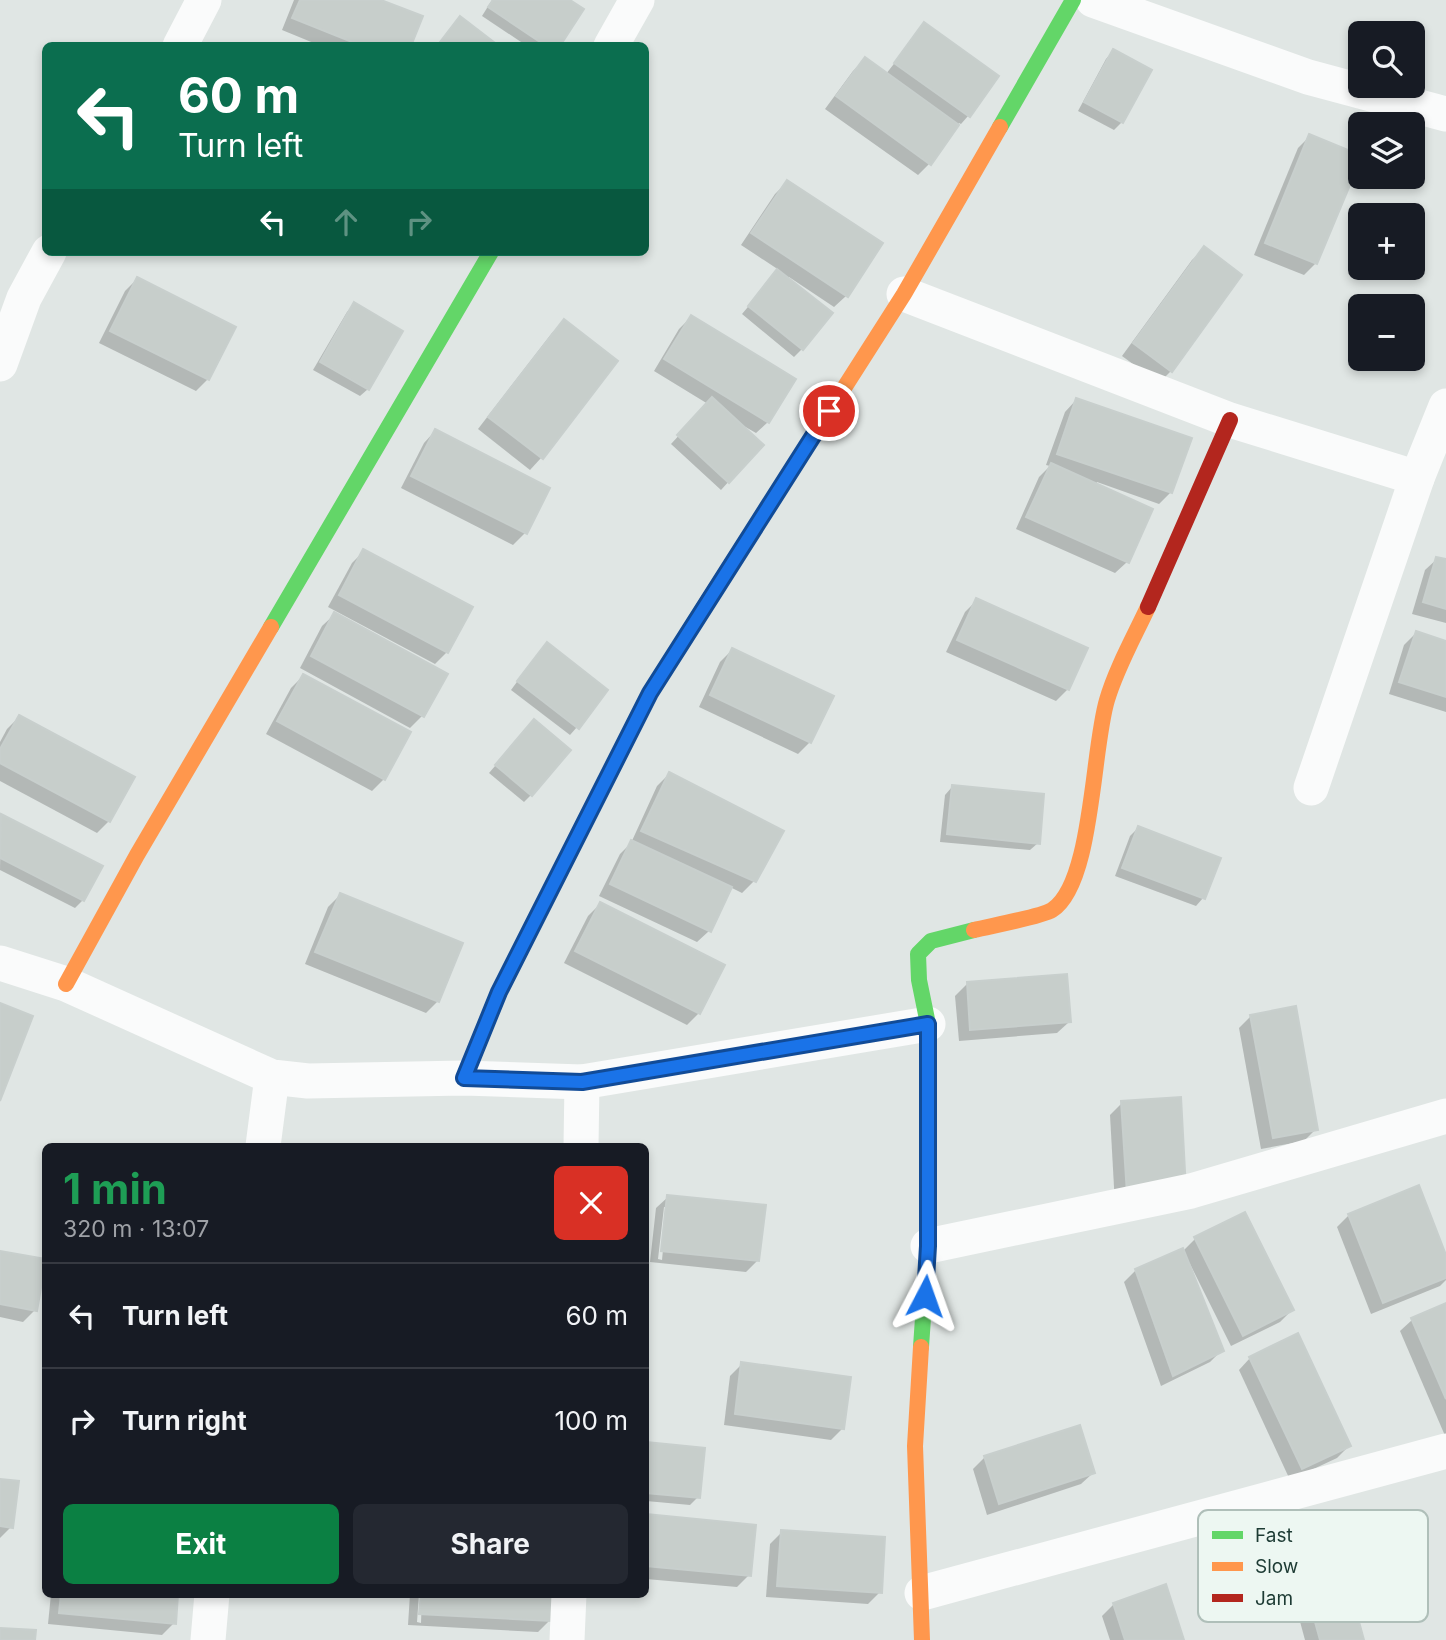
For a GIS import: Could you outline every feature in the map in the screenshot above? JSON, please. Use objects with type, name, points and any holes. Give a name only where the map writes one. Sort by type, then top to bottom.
[{"type":"street","points":[[182,42],[204,0]]},
{"type":"street","points":[[613,42],[637,0]]},
{"type":"street","points":[[464,1078],[499,992],[650,693],[904,294],[1073,0]]},
{"type":"street","points":[[1093,0],[1308,77],[1446,114]]},
{"type":"street","points":[[0,364],[24,298],[47,256]]},
{"type":"street","points":[[66,984],[144,843],[489,256]]},
{"type":"street","points":[[904,294],[1230,420],[1417,478]]},
{"type":"street","points":[[1311,788],[1417,478],[1446,406]]},
{"type":"street","points":[[922,1640],[915,1446],[928,1246],[928,1024],[919,980],[918,954],[931,941],[1051,911],[1060,904],[1071,888],[1079,868],[1097,742],[1107,699],[1230,420]]},
{"type":"street","points":[[0,963],[66,984],[272,1077],[308,1082],[464,1078],[582,1082],[928,1024]]},
{"type":"street","points":[[263,1143],[272,1077]]},
{"type":"street","points":[[580,1143],[582,1082]]},
{"type":"street","points":[[928,1246],[1191,1191],[1446,1116]]},
{"type":"street","points":[[1228,1510],[1446,1451]]},
{"type":"street","points":[[922,1593],[1198,1518]]},
{"type":"street","points":[[208,1640],[212,1598]]},
{"type":"street","points":[[567,1640],[569,1598]]},
{"type":"building","points":[[300,0],[381,0],[423,16],[413,42],[352,42],[292,18]]},
{"type":"building","points":[[493,0],[570,0],[584,9],[563,42],[540,42],[488,7]]},
{"type":"building","points":[[460,16],[494,42],[440,42]]},
{"type":"building","points":[[924,22],[999,76],[970,117],[894,63]]},
{"type":"building","points":[[1113,49],[1152,70],[1123,123],[1084,102]]},
{"type":"building","points":[[865,57],[959,125],[931,165],[836,96]]},
{"type":"building","points":[[1309,134],[1348,150],[1348,189],[1317,264],[1265,243]]},
{"type":"building","points":[[787,180],[883,243],[848,297],[751,233]]},
{"type":"building","points":[[1204,246],[1242,275],[1172,372],[1133,343]]},
{"type":"building","points":[[777,269],[833,313],[803,350],[748,306]]},
{"type":"building","points":[[137,277],[236,327],[209,380],[110,331]]},
{"type":"building","points":[[354,302],[403,331],[369,390],[320,362]]},
{"type":"building","points":[[691,315],[796,379],[769,423],[664,359]]},
{"type":"building","points":[[564,319],[618,361],[543,459],[488,417]]},
{"type":"building","points":[[712,397],[764,445],[729,483],[677,435]]},
{"type":"building","points":[[1076,398],[1192,438],[1172,493],[1057,454]]},
{"type":"building","points":[[435,429],[550,488],[527,534],[411,476]]},
{"type":"building","points":[[1051,463],[1153,509],[1129,563],[1026,517]]},
{"type":"building","points":[[363,549],[473,607],[448,653],[339,595]]},
{"type":"building","points":[[1436,557],[1446,559],[1446,609],[1423,602]]},
{"type":"building","points":[[976,598],[1088,648],[1069,690],[957,640]]},
{"type":"building","points":[[334,612],[448,674],[424,717],[311,656]]},
{"type":"building","points":[[1416,631],[1446,641],[1446,697],[1399,682]]},
{"type":"building","points":[[547,642],[608,690],[579,729],[517,681]]},
{"type":"building","points":[[732,648],[834,696],[811,743],[710,695]]},
{"type":"building","points":[[303,674],[411,732],[385,780],[277,721]]},
{"type":"building","points":[[19,715],[135,777],[110,822],[0,763],[0,749]]},
{"type":"building","points":[[534,719],[571,750],[532,796],[495,765]]},
{"type":"building","points":[[669,772],[784,831],[756,882],[641,831]]},
{"type":"building","points":[[952,785],[1044,794],[1040,844],[947,834]]},
{"type":"building","points":[[1,814],[103,866],[84,901],[0,858]]},
{"type":"building","points":[[1138,826],[1221,858],[1205,899],[1122,868]]},
{"type":"building","points":[[631,840],[732,887],[711,932],[610,884]]},
{"type":"building","points":[[340,893],[463,943],[439,1002],[315,952]]},
{"type":"building","points":[[600,902],[725,965],[700,1014],[575,951]]},
{"type":"building","points":[[1067,974],[1071,1022],[970,1030],[967,982]]},
{"type":"building","points":[[0,1003],[33,1016],[0,1101]]},
{"type":"building","points":[[1296,1006],[1318,1130],[1273,1138],[1250,1015]]},
{"type":"building","points":[[1181,1097],[1186,1190],[1127,1194],[1121,1101]]},
{"type":"building","points":[[1419,1185],[1446,1255],[1446,1278],[1383,1303],[1348,1214]]},
{"type":"building","points":[[667,1195],[766,1205],[759,1261],[661,1251]]},
{"type":"building","points":[[1245,1212],[1294,1310],[1243,1336],[1194,1237]]},
{"type":"building","points":[[1183,1248],[1224,1351],[1173,1376],[1135,1269]]},
{"type":"building","points":[[0,1251],[42,1258],[42,1282],[37,1311],[0,1304]]},
{"type":"building","points":[[1446,1303],[1446,1399],[1411,1318]]},
{"type":"building","points":[[1298,1333],[1351,1446],[1302,1469],[1249,1357]]},
{"type":"building","points":[[741,1362],[851,1377],[844,1429],[735,1414]]},
{"type":"building","points":[[1080,1425],[1095,1473],[999,1504],[984,1456]]},
{"type":"building","points":[[649,1442],[705,1448],[700,1498],[649,1493]]},
{"type":"building","points":[[0,1479],[19,1481],[13,1528],[0,1526]]},
{"type":"building","points":[[649,1514],[756,1525],[751,1576],[649,1566]]},
{"type":"building","points":[[781,1530],[885,1537],[882,1593],[777,1586]]},
{"type":"building","points":[[1166,1584],[1184,1640],[1125,1640],[1113,1603]]},
{"type":"building","points":[[61,1598],[178,1598],[176,1624],[59,1613]]},
{"type":"building","points":[[421,1598],[553,1598],[551,1621],[419,1614]]},
{"type":"building","points":[[1315,1622],[1359,1622],[1364,1640],[1320,1640]]},
{"type":"building","points":[[0,1628],[36,1630],[35,1640],[0,1640]]},
{"type":"traffic: fast","points":[[1000,127],[1073,0]]},
{"type":"traffic: fast","points":[[271,627],[489,256]]},
{"type":"traffic: fast","points":[[464,1078],[499,992],[650,693],[704,607]]},
{"type":"traffic: fast","points":[[921,1347],[928,1246],[928,1024],[919,980],[918,954],[931,941],[974,930]]},
{"type":"traffic: slow","points":[[830,410],[904,294],[1000,127]]},
{"type":"traffic: slow","points":[[974,930],[1046,913],[1066,896],[1076,873],[1083,845],[1107,700],[1120,665],[1148,607]]},
{"type":"traffic: slow","points":[[66,984],[137,855],[271,627]]},
{"type":"traffic: slow","points":[[921,1347],[915,1446],[922,1640]]},
{"type":"traffic: jam","points":[[704,607],[830,410]]},
{"type":"traffic: jam","points":[[1148,607],[1230,420]]},
{"type":"route","points":[[829,411],[650,693],[499,992],[464,1078],[582,1082],[928,1024],[928,1246],[925,1296]]}]
